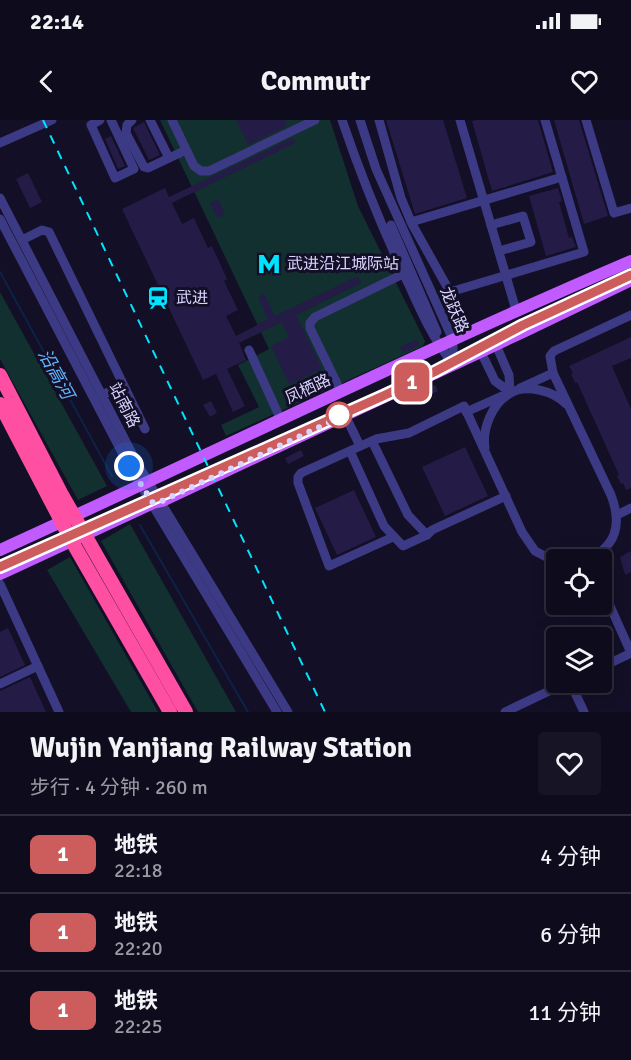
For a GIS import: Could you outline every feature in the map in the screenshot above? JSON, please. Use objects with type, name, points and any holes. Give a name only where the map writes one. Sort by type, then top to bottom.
[{"type":"highway","points":[[0,375],[61,494],[186,712]]},
{"type":"highway","points":[[0,404],[70,538],[170,712]]},
{"type":"main road","name":"凤栖路","points":[[0,550],[516,310],[631,261]]},
{"type":"main road","points":[[0,574],[496,345],[631,279]]},
{"type":"street","points":[[0,143],[52,120]]},
{"type":"street","points":[[100,120],[91,124],[116,178],[134,169],[111,120]]},
{"type":"street","points":[[132,120],[127,125],[126,132],[144,167],[148,168],[186,150]]},
{"type":"street","points":[[150,120],[169,158]]},
{"type":"street","points":[[172,120],[194,166],[201,171],[209,171],[315,120]]},
{"type":"street","name":"龙跃路","points":[[342,120],[364,185],[403,274],[445,344],[453,364]]},
{"type":"street","name":"龙跃路","points":[[360,120],[453,364]]},
{"type":"street","points":[[379,120],[401,198],[411,222],[450,292],[584,252],[545,120]]},
{"type":"street","points":[[460,120],[516,310]]},
{"type":"street","points":[[586,120],[614,213],[631,208]]},
{"type":"street","points":[[411,222],[562,177]]},
{"type":"street","name":"站南路","points":[[0,198],[102,395],[145,484]]},
{"type":"street","points":[[491,225],[523,216],[531,242],[499,251]]},
{"type":"street","name":"站南路","points":[[0,219],[145,484],[288,712]]},
{"type":"street","points":[[391,225],[445,344]]},
{"type":"street","points":[[22,240],[42,230],[49,232],[145,429]]},
{"type":"street","points":[[341,392],[310,328],[310,323],[315,317],[403,274]]},
{"type":"street","points":[[605,549],[616,530],[617,515],[611,495],[553,373],[550,356],[554,351],[631,315]]},
{"type":"street","points":[[496,345],[509,375],[510,392]]},
{"type":"street","points":[[249,350],[281,420]]},
{"type":"street","points":[[481,352],[495,381],[510,392]]},
{"type":"street","points":[[466,412],[553,373]]},
{"type":"street","points":[[102,395],[123,385]]},
{"type":"street","points":[[487,457],[484,442],[485,430],[491,414],[510,392],[535,389],[550,393],[562,400],[572,411]]},
{"type":"street","points":[[393,537],[329,566],[298,483],[298,477],[301,473],[360,446],[409,433],[464,406],[522,532],[535,550],[546,556]]},
{"type":"street","points":[[345,415],[360,446]]},
{"type":"street","points":[[372,441],[408,515],[427,535]]},
{"type":"street","points":[[350,451],[384,526],[403,546],[506,496]]},
{"type":"street","name":"站南路","points":[[157,502],[277,712]]},
{"type":"street","points":[[617,515],[631,508]]},
{"type":"street","points":[[0,584],[59,712]]},
{"type":"street","points":[[0,611],[10,606]]},
{"type":"street","points":[[612,610],[631,653],[612,662]]},
{"type":"street","points":[[0,684],[38,666]]},
{"type":"street","points":[[505,712],[546,693]]},
{"type":"street","points":[[574,693],[584,712]]},
{"type":"green space","points":[[160,120],[330,120],[358,206],[425,341],[423,346],[226,436],[221,425],[259,407],[238,365],[269,349]]},
{"type":"green space","points":[[0,292],[107,486],[78,500],[0,359]]},
{"type":"green space","points":[[130,524],[236,712],[198,712],[101,541]]},
{"type":"green space","points":[[70,557],[158,712],[131,712],[47,570]]},
{"type":"building","points":[[236,120],[284,120],[287,126],[248,145]]},
{"type":"building","points":[[386,120],[443,120],[467,198],[415,214]]},
{"type":"building","points":[[538,120],[553,172],[492,191],[472,121]]},
{"type":"building","points":[[554,120],[579,120],[608,216],[584,224]]},
{"type":"building","points":[[144,122],[160,155],[149,160],[133,128]]},
{"type":"building","points":[[111,136],[125,166],[118,169],[105,139]]},
{"type":"building","points":[[293,138],[295,143],[172,203],[182,224],[194,218],[208,248],[212,246],[227,279],[224,281],[238,310],[226,316],[236,336],[268,319],[258,297],[264,294],[275,316],[358,276],[361,283],[296,315],[322,369],[289,384],[271,346],[289,337],[282,322],[239,343],[246,360],[227,369],[245,406],[233,412],[216,374],[203,380],[122,209],[165,188],[169,197]]},
{"type":"building","points":[[28,173],[42,202],[30,208],[16,179]]},
{"type":"building","points":[[558,188],[562,201],[559,202],[569,238],[572,237],[576,247],[546,256],[529,196]]},
{"type":"building","points":[[218,199],[225,214],[218,218],[210,203]]},
{"type":"building","points":[[631,337],[631,358],[612,366],[631,409],[631,488],[626,490],[617,476],[619,475],[569,366]]},
{"type":"building","points":[[417,339],[419,345],[403,353],[400,347]]},
{"type":"building","points":[[435,385],[438,391],[421,399],[418,393]]},
{"type":"building","points":[[211,401],[217,413],[210,417],[203,405]]},
{"type":"building","points":[[465,447],[488,496],[445,516],[422,467]]},
{"type":"building","points":[[301,450],[304,456],[288,464],[285,458]]},
{"type":"building","points":[[354,490],[376,537],[337,555],[315,508]]},
{"type":"building","points":[[631,551],[631,572],[625,575],[620,557]]},
{"type":"building","points":[[8,628],[25,665],[0,677],[0,632]]},
{"type":"building","points":[[30,677],[46,712],[0,712],[0,691]]},
{"type":"waterway","name":"沿高河","points":[[0,272],[112,476]]},
{"type":"waterway","name":"沿高河","points":[[140,525],[248,712]]},
{"type":"railway","points":[[43,120],[325,712]]},
{"type":"metro line","name":"1","points":[[0,567],[383,396],[523,325],[631,275]]},
{"type":"place","name":"武进沿江城际站","points":[[269,264]]},
{"type":"place","name":"武进","points":[[158,298]]},
{"type":"route","points":[[129,466],[153,503],[162,501],[345,415],[339,415]]}]
